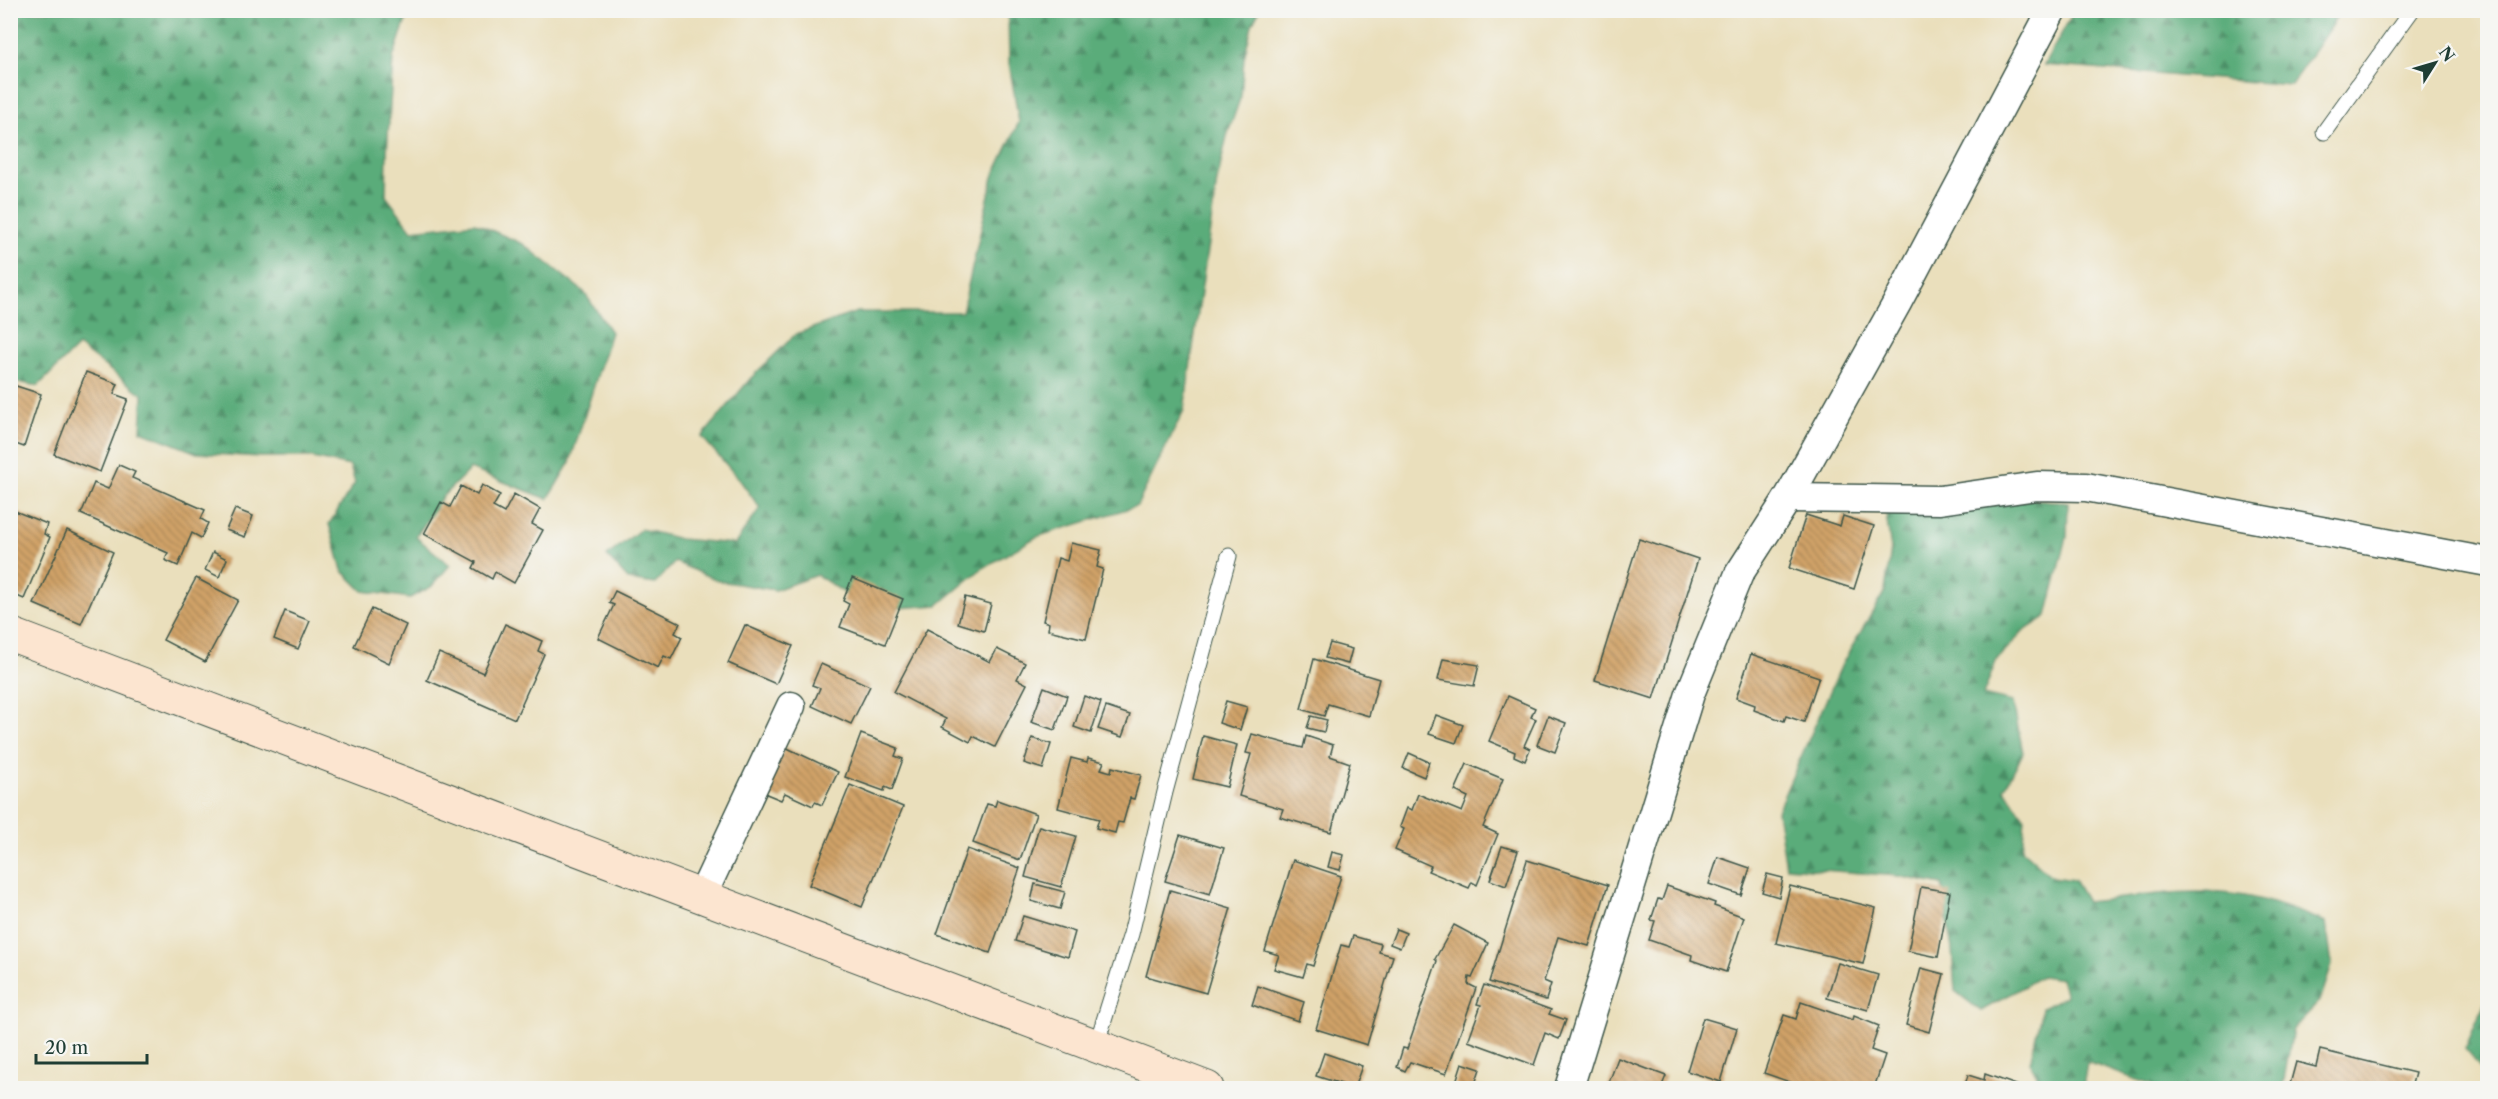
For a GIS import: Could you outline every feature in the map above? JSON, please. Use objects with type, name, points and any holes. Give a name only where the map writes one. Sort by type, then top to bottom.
[{"type":"street","points":[[1569,1089],[1690,694],[1739,574],[1788,498],[1897,303],[2052,10]]},
{"type":"street","points":[[1788,498],[1940,500],[2037,486],[2086,487],[2487,562]]},
{"type":"street","points":[[10,634],[1207,1089]]},
{"type":"street","points":[[702,896],[791,706]]},
{"type":"lane","points":[[2324,132],[2412,10]]},
{"type":"lane","points":[[1096,1046],[1131,934],[1165,792],[1229,556]]},
{"type":"green space","points":[[10,11],[409,11],[393,58],[386,196],[412,230],[475,223],[523,244],[584,292],[611,332],[570,462],[548,499],[470,469],[442,497],[416,537],[450,565],[431,587],[410,598],[363,591],[342,570],[329,524],[355,483],[350,466],[308,457],[197,453],[141,431],[143,395],[78,346],[38,386],[11,381]]},
{"type":"green space","points":[[1008,11],[1259,11],[1252,25],[1244,58],[1241,96],[1227,136],[1217,181],[1184,410],[1137,506],[1036,537],[980,570],[938,605],[871,610],[817,575],[775,590],[719,581],[675,562],[655,584],[629,580],[607,556],[641,529],[680,539],[735,544],[760,508],[739,479],[702,437],[750,379],[796,334],[857,312],[962,312],[993,177],[1019,122],[1009,63]]},
{"type":"green space","points":[[2074,11],[2341,11],[2291,85],[2044,65]]},
{"type":"green space","points":[[2033,499],[2068,503],[2067,537],[2047,616],[2024,631],[1997,659],[1983,695],[2013,702],[2023,753],[2004,789],[2025,818],[2022,850],[2052,877],[2074,880],[2087,902],[2163,894],[2219,893],[2238,895],[2283,906],[2326,922],[2332,965],[2320,1001],[2293,1029],[2284,1088],[2160,1088],[2087,1062],[2083,1088],[2044,1088],[2030,1063],[2042,1008],[2066,996],[2061,979],[2042,976],[1981,1011],[1955,991],[1952,949],[1942,885],[1898,876],[1786,867],[1777,811],[1843,662],[1885,591],[1891,549],[1886,514],[1947,511]]},
{"type":"green space","points":[[2487,998],[2488,1076],[2465,1049]]},
{"type":"building","points":[[86,372],[118,384],[114,394],[128,399],[100,472],[54,454]]},
{"type":"building","points":[[10,384],[41,394],[24,447],[10,442]]},
{"type":"building","points":[[119,465],[135,472],[132,478],[205,510],[201,519],[208,523],[201,538],[192,533],[178,566],[165,560],[168,553],[81,514],[94,483],[108,489]]},
{"type":"building","points":[[482,485],[500,495],[493,507],[504,513],[514,494],[540,509],[532,524],[543,530],[514,583],[495,572],[492,579],[473,568],[476,562],[424,534],[441,502],[450,507],[461,486],[477,495]]},
{"type":"building","points":[[10,509],[47,524],[44,534],[50,537],[24,599],[17,596],[13,607],[10,606]]},
{"type":"building","points":[[235,509],[253,516],[245,537],[226,530]]},
{"type":"building","points":[[1806,515],[1840,526],[1843,516],[1874,526],[1854,589],[1789,568]]},
{"type":"building","points":[[67,530],[113,552],[81,624],[34,604]]},
{"type":"building","points":[[1639,539],[1698,559],[1654,699],[1595,680]]},
{"type":"building","points":[[1071,543],[1101,550],[1097,567],[1103,569],[1086,639],[1048,630],[1049,623],[1043,621],[1058,558],[1067,561]]},
{"type":"building","points":[[213,552],[227,559],[219,577],[205,570]]},
{"type":"building","points":[[196,578],[238,600],[205,662],[163,640]]},
{"type":"building","points":[[852,578],[903,599],[885,644],[840,627],[849,604],[843,601]]},
{"type":"building","points":[[615,591],[680,623],[675,633],[682,637],[671,659],[664,656],[658,668],[598,638],[614,605],[609,603]]},
{"type":"building","points":[[965,597],[991,604],[984,631],[958,623]]},
{"type":"building","points":[[372,609],[406,625],[389,663],[354,646]]},
{"type":"building","points":[[285,611],[310,621],[298,649],[274,639]]},
{"type":"building","points":[[505,624],[542,641],[538,651],[544,654],[515,719],[427,680],[439,653],[483,673]]},
{"type":"building","points":[[745,625],[793,646],[776,684],[728,663]]},
{"type":"building","points":[[927,629],[990,662],[997,649],[1025,663],[1017,679],[1027,684],[995,747],[973,736],[970,742],[942,727],[946,719],[894,692]]},
{"type":"building","points":[[1330,643],[1352,649],[1348,664],[1325,658]]},
{"type":"building","points":[[1751,654],[1819,677],[1804,722],[1786,716],[1784,721],[1754,710],[1755,705],[1736,698]]},
{"type":"building","points":[[1314,659],[1379,679],[1369,716],[1328,704],[1324,716],[1301,709]]},
{"type":"building","points":[[1443,659],[1479,665],[1474,686],[1438,680]]},
{"type":"building","points":[[821,664],[870,686],[851,724],[812,706],[820,688],[812,685]]},
{"type":"building","points":[[1044,687],[1067,696],[1055,730],[1031,722]]},
{"type":"building","points":[[1084,696],[1101,702],[1091,733],[1074,727]]},
{"type":"building","points":[[1508,696],[1535,708],[1531,717],[1536,719],[1524,746],[1530,749],[1525,761],[1514,756],[1515,752],[1489,741]]},
{"type":"building","points":[[1226,701],[1247,707],[1240,730],[1219,723]]},
{"type":"building","points":[[1106,707],[1130,715],[1122,737],[1098,729]]},
{"type":"building","points":[[1436,715],[1463,725],[1456,743],[1429,734]]},
{"type":"building","points":[[1311,716],[1327,720],[1324,732],[1307,728]]},
{"type":"building","points":[[1548,716],[1566,723],[1555,752],[1537,745]]},
{"type":"building","points":[[861,734],[898,748],[895,756],[903,759],[892,790],[885,787],[884,791],[845,777]]},
{"type":"building","points":[[1252,734],[1303,748],[1306,736],[1333,745],[1330,756],[1350,763],[1331,832],[1280,817],[1283,809],[1239,796],[1251,754],[1246,753]]},
{"type":"building","points":[[1203,736],[1237,745],[1227,787],[1193,779]]},
{"type":"building","points":[[1032,738],[1051,744],[1043,769],[1024,763]]},
{"type":"building","points":[[785,747],[838,772],[822,805],[815,802],[813,806],[785,793],[781,800],[764,793]]},
{"type":"building","points":[[1409,753],[1429,762],[1424,777],[1403,768]]},
{"type":"building","points":[[1071,758],[1087,762],[1088,758],[1104,762],[1101,769],[1111,772],[1112,767],[1141,775],[1134,799],[1130,798],[1123,823],[1118,822],[1115,833],[1096,828],[1099,819],[1058,808]]},
{"type":"building","points":[[1467,764],[1503,779],[1483,827],[1498,834],[1477,885],[1472,882],[1469,888],[1428,871],[1431,866],[1395,850],[1404,829],[1400,827],[1407,808],[1412,810],[1418,794],[1462,812],[1468,797],[1455,791]]},
{"type":"building","points":[[850,785],[903,807],[862,907],[809,885]]},
{"type":"building","points":[[997,800],[1036,814],[1020,860],[973,843],[987,804],[995,806]]},
{"type":"building","points":[[1039,826],[1076,836],[1061,887],[1025,877]]},
{"type":"building","points":[[1180,835],[1224,848],[1210,894],[1165,881]]},
{"type":"building","points":[[1502,846],[1518,851],[1506,886],[1490,880]]},
{"type":"building","points":[[967,849],[1020,868],[990,953],[937,934]]},
{"type":"building","points":[[1332,852],[1344,855],[1340,870],[1328,867]]},
{"type":"building","points":[[1718,857],[1750,868],[1741,895],[1709,884]]},
{"type":"building","points":[[1293,860],[1341,876],[1313,966],[1307,964],[1303,977],[1274,969],[1279,955],[1265,951]]},
{"type":"building","points":[[1527,860],[1608,885],[1589,946],[1558,937],[1544,981],[1551,984],[1546,1000],[1489,982]]},
{"type":"building","points":[[1767,874],[1783,878],[1779,897],[1762,892]]},
{"type":"building","points":[[1035,884],[1065,892],[1060,909],[1031,901]]},
{"type":"building","points":[[1667,886],[1715,903],[1714,906],[1744,917],[1726,972],[1691,960],[1692,955],[1649,940],[1655,921],[1651,920],[1658,899],[1662,900]]},
{"type":"building","points":[[1790,886],[1876,908],[1863,964],[1776,943]]},
{"type":"building","points":[[1921,887],[1950,892],[1938,957],[1908,951]]},
{"type":"building","points":[[1170,890],[1231,908],[1206,993],[1146,976]]},
{"type":"building","points":[[1023,916],[1075,932],[1068,957],[1015,941]]},
{"type":"building","points":[[1454,925],[1488,943],[1472,978],[1469,977],[1468,984],[1476,988],[1446,1074],[1410,1062],[1405,1071],[1397,1067],[1403,1048],[1407,1049],[1437,961],[1435,959]]},
{"type":"building","points":[[1396,929],[1406,933],[1400,948],[1390,944]]},
{"type":"building","points":[[1353,936],[1381,944],[1379,952],[1393,956],[1367,1045],[1316,1029],[1341,945],[1349,947]]},
{"type":"building","points":[[1838,963],[1878,975],[1868,1010],[1827,998]]},
{"type":"building","points":[[1921,968],[1944,974],[1929,1032],[1906,1025]]},
{"type":"building","points":[[1484,985],[1551,1010],[1549,1014],[1566,1020],[1559,1039],[1545,1033],[1534,1065],[1468,1041],[1481,1005],[1477,1004]]},
{"type":"building","points":[[1258,986],[1304,1002],[1298,1021],[1252,1005]]},
{"type":"building","points":[[1801,1002],[1853,1020],[1854,1016],[1879,1026],[1871,1050],[1885,1055],[1874,1088],[1807,1088],[1764,1073],[1784,1015],[1796,1019]]},
{"type":"building","points":[[1703,1018],[1737,1028],[1721,1082],[1687,1071]]},
{"type":"building","points":[[2320,1050],[2415,1073],[2411,1088],[2289,1088],[2296,1062],[2316,1067]]},
{"type":"building","points":[[1324,1053],[1362,1066],[1354,1088],[1316,1076]]},
{"type":"building","points":[[1618,1058],[1666,1076],[1661,1088],[1607,1088]]},
{"type":"building","points":[[1462,1063],[1480,1069],[1475,1084],[1486,1088],[1454,1088]]},
{"type":"building","points":[[1985,1074],[2022,1087],[1964,1088],[1968,1075],[1984,1080]]}]
